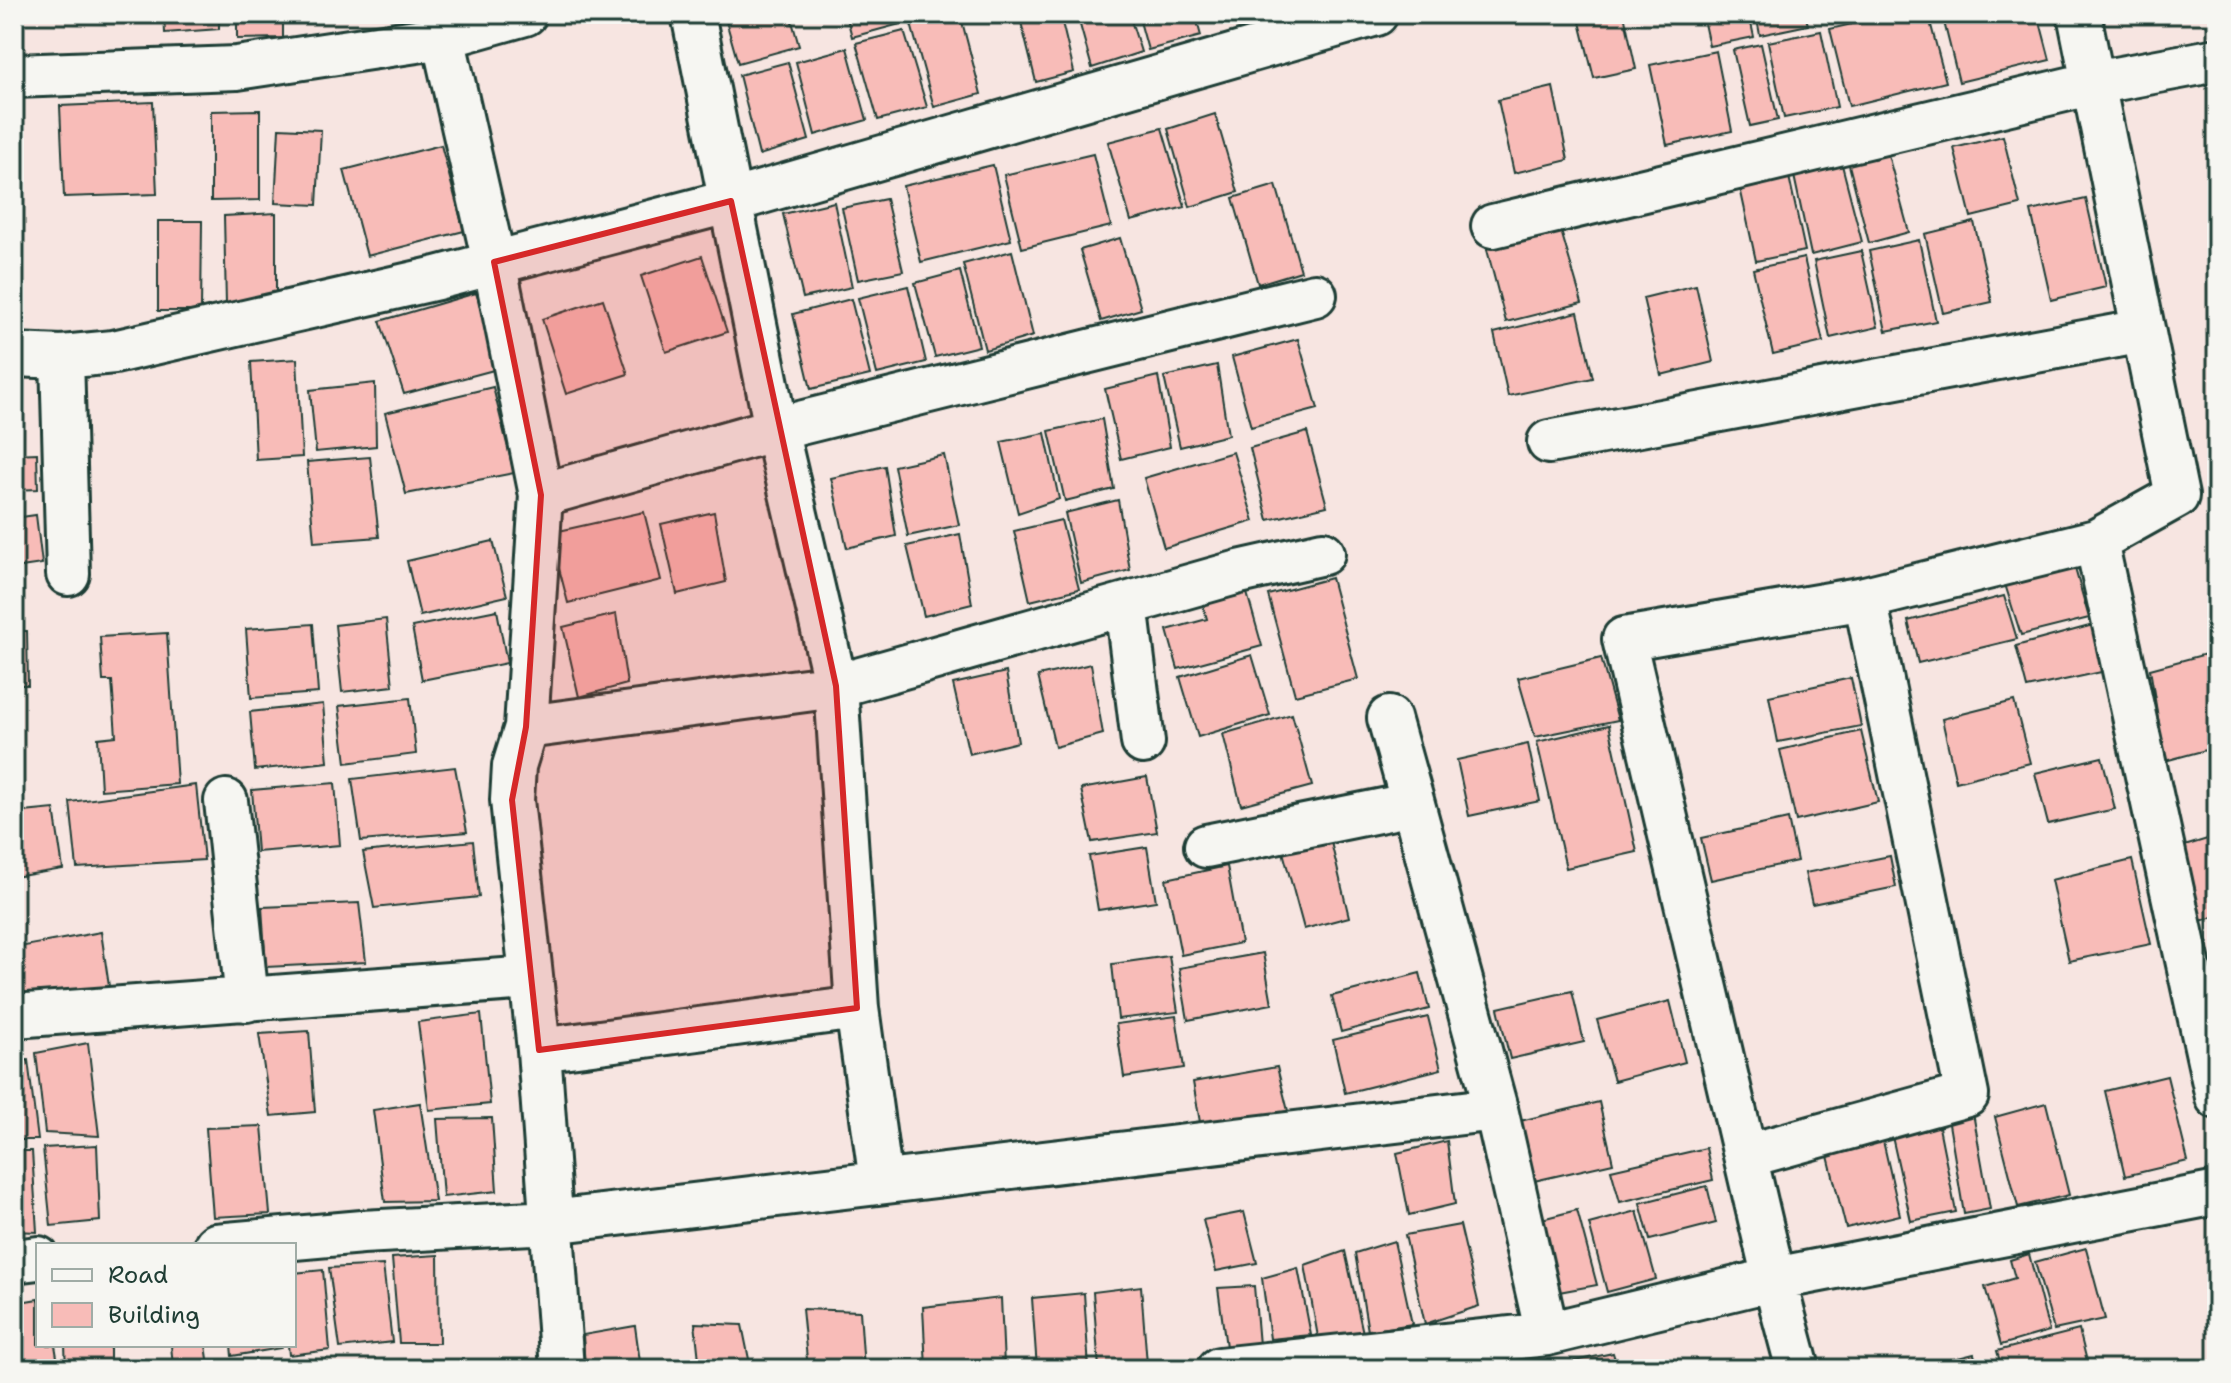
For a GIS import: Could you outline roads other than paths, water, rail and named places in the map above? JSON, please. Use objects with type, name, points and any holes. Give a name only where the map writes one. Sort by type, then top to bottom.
[{"type":"street","points":[[14,76],[237,68],[443,37],[525,14]]},
{"type":"street","points":[[693,14],[776,429],[836,686],[857,1008],[881,1182]]},
{"type":"street","points":[[14,355],[62,357],[114,352],[437,278],[731,201],[1376,14]]},
{"type":"street","points":[[1798,1369],[1774,1279],[1624,639],[1865,598],[2096,541],[2177,496],[2079,14]]},
{"type":"street","points":[[443,37],[494,262],[541,495],[526,727],[514,766],[512,800],[539,1050],[562,1369]]},
{"type":"street","points":[[1493,226],[2094,83],[2217,60]]},
{"type":"street","points":[[541,495],[776,429],[1315,295]]},
{"type":"street","points":[[1549,442],[2143,331]]},
{"type":"street","points":[[62,357],[68,574]]},
{"type":"street","points":[[2096,541],[2217,1097]]},
{"type":"street","points":[[526,727],[836,686],[1239,572],[1323,553]]},
{"type":"street","points":[[1746,1156],[1967,1095],[1865,598]]},
{"type":"street","points":[[1126,604],[1143,742]]},
{"type":"street","points":[[1389,718],[1496,1109],[1547,1334]]},
{"type":"street","points":[[226,801],[247,1000]]},
{"type":"street","points":[[1206,846],[1413,804]]},
{"type":"street","points":[[14,1016],[530,978]]},
{"type":"street","points":[[539,1050],[857,1008]]},
{"type":"street","points":[[238,1243],[362,1232],[551,1222],[1496,1109]]},
{"type":"street","points":[[1219,1369],[1547,1334],[1774,1279],[2217,1193]]},
{"type":"street","points":[[14,1261],[36,1258]]}]
